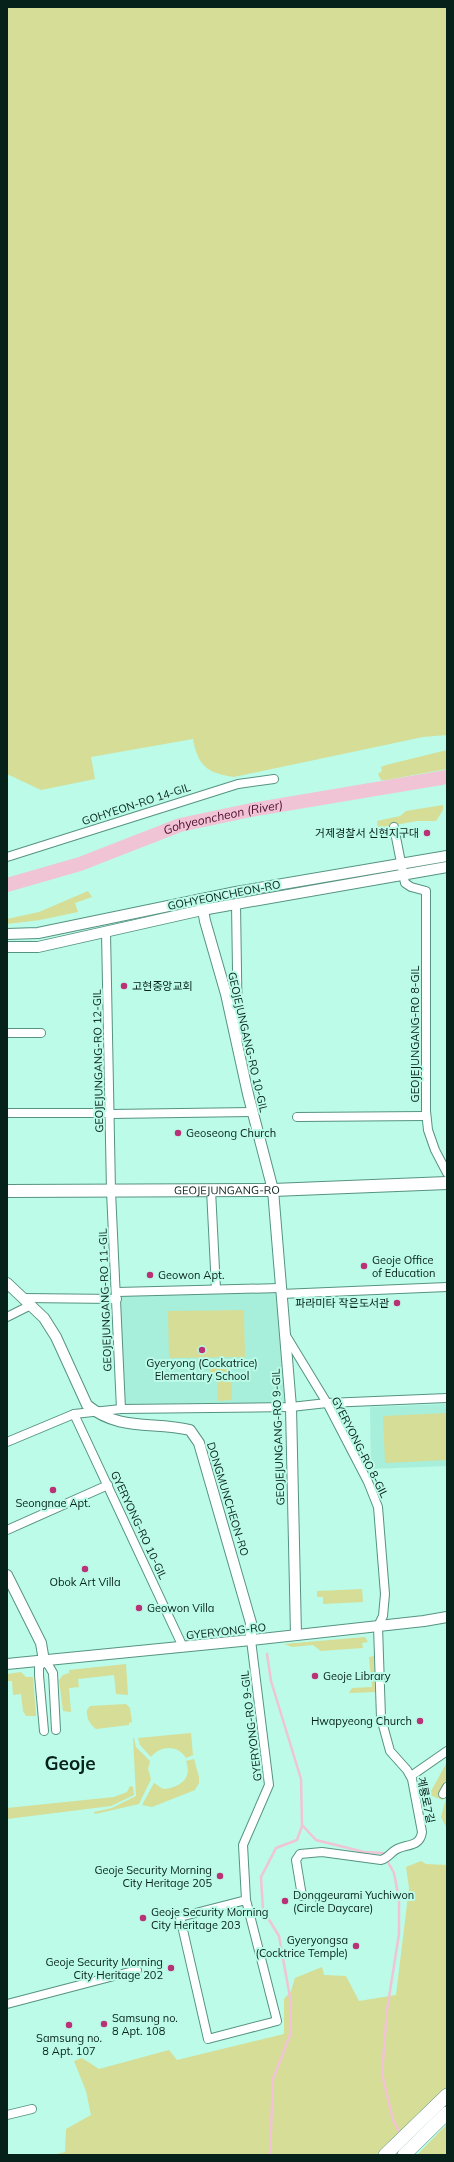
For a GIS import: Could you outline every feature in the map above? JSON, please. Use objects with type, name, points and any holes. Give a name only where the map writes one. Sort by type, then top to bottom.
[{"type":"highway","points":[[385,2155],[447,2096]]},
{"type":"highway","points":[[404,2155],[447,2113]]},
{"type":"main road","name":"GEOJEJUNGANG-RO","points":[[7,1191],[273,1190],[447,1183]]},
{"type":"street","name":"GOHYEON-RO 14-GIL","points":[[7,856],[238,784],[274,779]]},
{"type":"street","points":[[394,827],[402,869]]},
{"type":"street","name":"GOHYEONCHEON-RO","points":[[7,947],[38,947],[202,910],[402,869],[447,856]]},
{"type":"street","name":"GOHYEONCHEON-RO","points":[[7,934],[38,933],[201,899],[402,869],[447,867]]},
{"type":"street","name":"GEOJEJUNGANG-RO 8-GIL","points":[[402,869],[407,886],[426,891],[426,1116],[428,1130],[435,1150],[447,1173]]},
{"type":"street","name":"GEOJEJUNGANG-RO 10-GIL","points":[[201,899],[202,910],[238,1043],[252,1112],[273,1190]]},
{"type":"street","points":[[236,904],[238,1043]]},
{"type":"street","name":"GEOJEJUNGANG-RO 12-GIL","points":[[106,932],[111,1191]]},
{"type":"street","points":[[7,1033],[41,1033]]},
{"type":"street","points":[[7,1113],[110,1114],[252,1112]]},
{"type":"street","points":[[297,1117],[426,1116]]},
{"type":"street","points":[[211,1190],[216,1289]]},
{"type":"street","name":"GEOJEJUNGANG-RO 9-GIL","points":[[273,1190],[292,1407],[296,1635]]},
{"type":"street","name":"GEOJEJUNGANG-RO 11-GIL","points":[[111,1191],[121,1409]]},
{"type":"street","points":[[7,1283],[44,1318],[56,1337],[87,1405],[94,1412]]},
{"type":"street","points":[[7,1317],[27,1302],[216,1289],[281,1291],[447,1287]]},
{"type":"street","name":"GYERYONG-RO 8-GIL","points":[[285,1334],[327,1403],[368,1482],[378,1507],[384,1594],[383,1616],[378,1626]]},
{"type":"street","points":[[7,1442],[74,1414],[121,1409],[292,1407],[327,1403],[447,1398]]},
{"type":"street","name":"DONGMUNCHEON-RO","points":[[94,1412],[118,1422],[136,1426],[177,1427],[190,1430],[199,1443],[251,1623],[251,1640]]},
{"type":"street","name":"GYERYONG-RO 10-GIL","points":[[74,1414],[182,1647]]},
{"type":"street","points":[[7,1530],[108,1485]]},
{"type":"street","points":[[7,1575],[41,1643],[44,1661],[53,1673],[56,1730]]},
{"type":"street","name":"GYERYONG-RO","points":[[7,1664],[251,1640],[378,1626],[447,1616]]},
{"type":"street","name":"계룡로7길","points":[[302,1896],[296,1860],[300,1854],[322,1852],[372,1860],[387,1857],[399,1848],[415,1843],[422,1834],[410,1776],[390,1750],[381,1718],[378,1626]]},
{"type":"street","name":"GYERYONG-RO 9-GIL","points":[[246,1900],[180,1917],[208,2039],[277,2021],[246,1900],[243,1845],[269,1785],[251,1640]]},
{"type":"street","points":[[44,1661],[39,1667],[44,1731]]},
{"type":"street","points":[[410,1776],[447,1751]]},
{"type":"street","points":[[7,2004],[137,1970]]},
{"type":"street","points":[[7,2115],[32,2109]]},
{"type":"shaded area","points":[[7,7],[447,7],[447,735],[423,737],[234,777],[217,773],[205,767],[198,756],[193,739],[91,757],[95,779],[41,790],[7,774]]},
{"type":"shaded area","points":[[447,750],[447,769],[386,780],[381,780],[378,774],[382,771],[381,767],[386,765]]},
{"type":"shaded area","points":[[443,805],[443,810],[436,821],[417,821],[378,828],[377,821],[400,816],[406,811]]},
{"type":"shaded area","points":[[88,891],[92,897],[75,903],[78,912],[40,920],[7,924],[7,919],[39,912]]},
{"type":"shaded area","name":"Gyeryong (Cockatrice) Elementary School","points":[[280,1288],[291,1407],[121,1409],[117,1292]]},
{"type":"shaded area","points":[[244,1310],[245,1357],[169,1358],[168,1311]]},
{"type":"shaded area","points":[[210,1366],[231,1366],[232,1400],[218,1401],[217,1375],[210,1375]]},
{"type":"shaded area","points":[[447,1404],[447,1466],[371,1469],[370,1407]]},
{"type":"shaded area","points":[[447,1413],[447,1460],[385,1463],[383,1416]]},
{"type":"shaded area","points":[[362,1589],[363,1602],[323,1604],[323,1597],[317,1597],[317,1591]]},
{"type":"shaded area","points":[[365,1637],[368,1642],[362,1643],[363,1648],[321,1651],[313,1645],[292,1647],[284,1644]]},
{"type":"shaded area","points":[[374,1656],[375,1692],[349,1693],[352,1688],[372,1687],[369,1657]]},
{"type":"shaded area","points":[[126,1664],[128,1695],[116,1694],[114,1675],[78,1679],[79,1687],[69,1688],[71,1712],[63,1711],[59,1680],[63,1675],[69,1673],[69,1670]]},
{"type":"shaded area","points":[[21,1672],[26,1677],[33,1677],[36,1716],[26,1716],[23,1711],[21,1694],[13,1695],[12,1681],[7,1681],[7,1674]]},
{"type":"shaded area","points":[[126,1704],[130,1708],[132,1722],[129,1723],[129,1725],[96,1729],[89,1721],[87,1710],[90,1706]]},
{"type":"shaded area","points":[[191,1733],[193,1755],[186,1758],[178,1750],[168,1748],[155,1753],[151,1757],[140,1745],[138,1738]]},
{"type":"shaded area","points":[[133,1738],[136,1747],[150,1761],[148,1769],[151,1779],[139,1804],[95,1814],[94,1812],[112,1808],[136,1796]]},
{"type":"shaded area","points":[[194,1759],[199,1777],[199,1783],[195,1790],[152,1807],[142,1805],[154,1783],[163,1789],[174,1787],[183,1781],[188,1773],[186,1761]]},
{"type":"shaded area","points":[[447,1762],[447,1791],[443,1800],[429,1795]]},
{"type":"shaded area","points":[[130,1786],[133,1787],[134,1795],[111,1806],[7,1819],[7,1808],[114,1797],[127,1792]]},
{"type":"shaded area","points":[[447,1794],[447,1829],[441,1817]]},
{"type":"shaded area","points":[[421,1861],[426,1864],[447,1865],[447,2087],[376,2155],[53,2155],[65,2152],[66,2129],[91,2115],[86,2091],[74,2061],[82,2058],[99,2069],[169,2050],[177,2060],[284,2034],[284,1999],[291,1991],[295,1978],[322,1967],[324,1975],[346,1976],[359,2001],[396,1995],[409,1888],[406,1867]]},
{"type":"shaded area","points":[[447,2124],[447,2155],[417,2155]]},
{"type":"waterway","name":"Gohyeoncheon (River)","points":[[7,885],[80,864],[180,825],[251,810],[447,777]]},
{"type":"waterway","points":[[267,1654],[271,1681],[301,1779],[302,1825],[316,1840],[364,1852],[383,1853],[394,1873],[399,1899],[399,1934],[387,2010],[382,2074],[393,2120],[401,2135]]},
{"type":"waterway","points":[[270,2155],[273,2079],[290,2035],[291,2003],[279,1936],[263,1910],[261,1877],[276,1848],[297,1840],[302,1826]]},
{"type":"place","name":"거제경찰서 신현지구대","points":[[427,833]]},
{"type":"place","name":"고현중앙교회","points":[[124,986]]},
{"type":"place","name":"Geoseong Church","points":[[178,1133]]},
{"type":"place","name":"Geoje Office of Education","points":[[364,1266]]},
{"type":"place","name":"Geowon Apt.","points":[[150,1275]]},
{"type":"place","name":"파라미타 작은도서관","points":[[397,1303]]},
{"type":"place","name":"Gyeryong (Cockatrice) Elementary School","points":[[202,1350]]},
{"type":"place","name":"Seongnae Apt.","points":[[53,1490]]},
{"type":"place","name":"Obok Art Villa","points":[[85,1569]]},
{"type":"place","name":"Geowon Villa","points":[[139,1608]]},
{"type":"place","name":"Geoje Library","points":[[315,1676]]},
{"type":"place","name":"Hwapyeong Church","points":[[420,1721]]},
{"type":"place","name":"Geoje Security Morning City Heritage 205","points":[[220,1876]]},
{"type":"place","name":"Donggeurami Yuchiwon (Circle Daycare)","points":[[285,1901]]},
{"type":"place","name":"Geoje Security Morning City Heritage 203","points":[[143,1918]]},
{"type":"place","name":"Gyeryongsa (Cocktrice Temple)","points":[[356,1946]]},
{"type":"place","name":"Geoje Security Morning City Heritage 202","points":[[171,1968]]},
{"type":"place","name":"Samsung no. 8 Apt. 108","points":[[104,2024]]},
{"type":"place","name":"Samsung no. 8 Apt. 107","points":[[69,2025]]},
{"type":"district","name":"Geoje","points":[[70,1763]]}]
